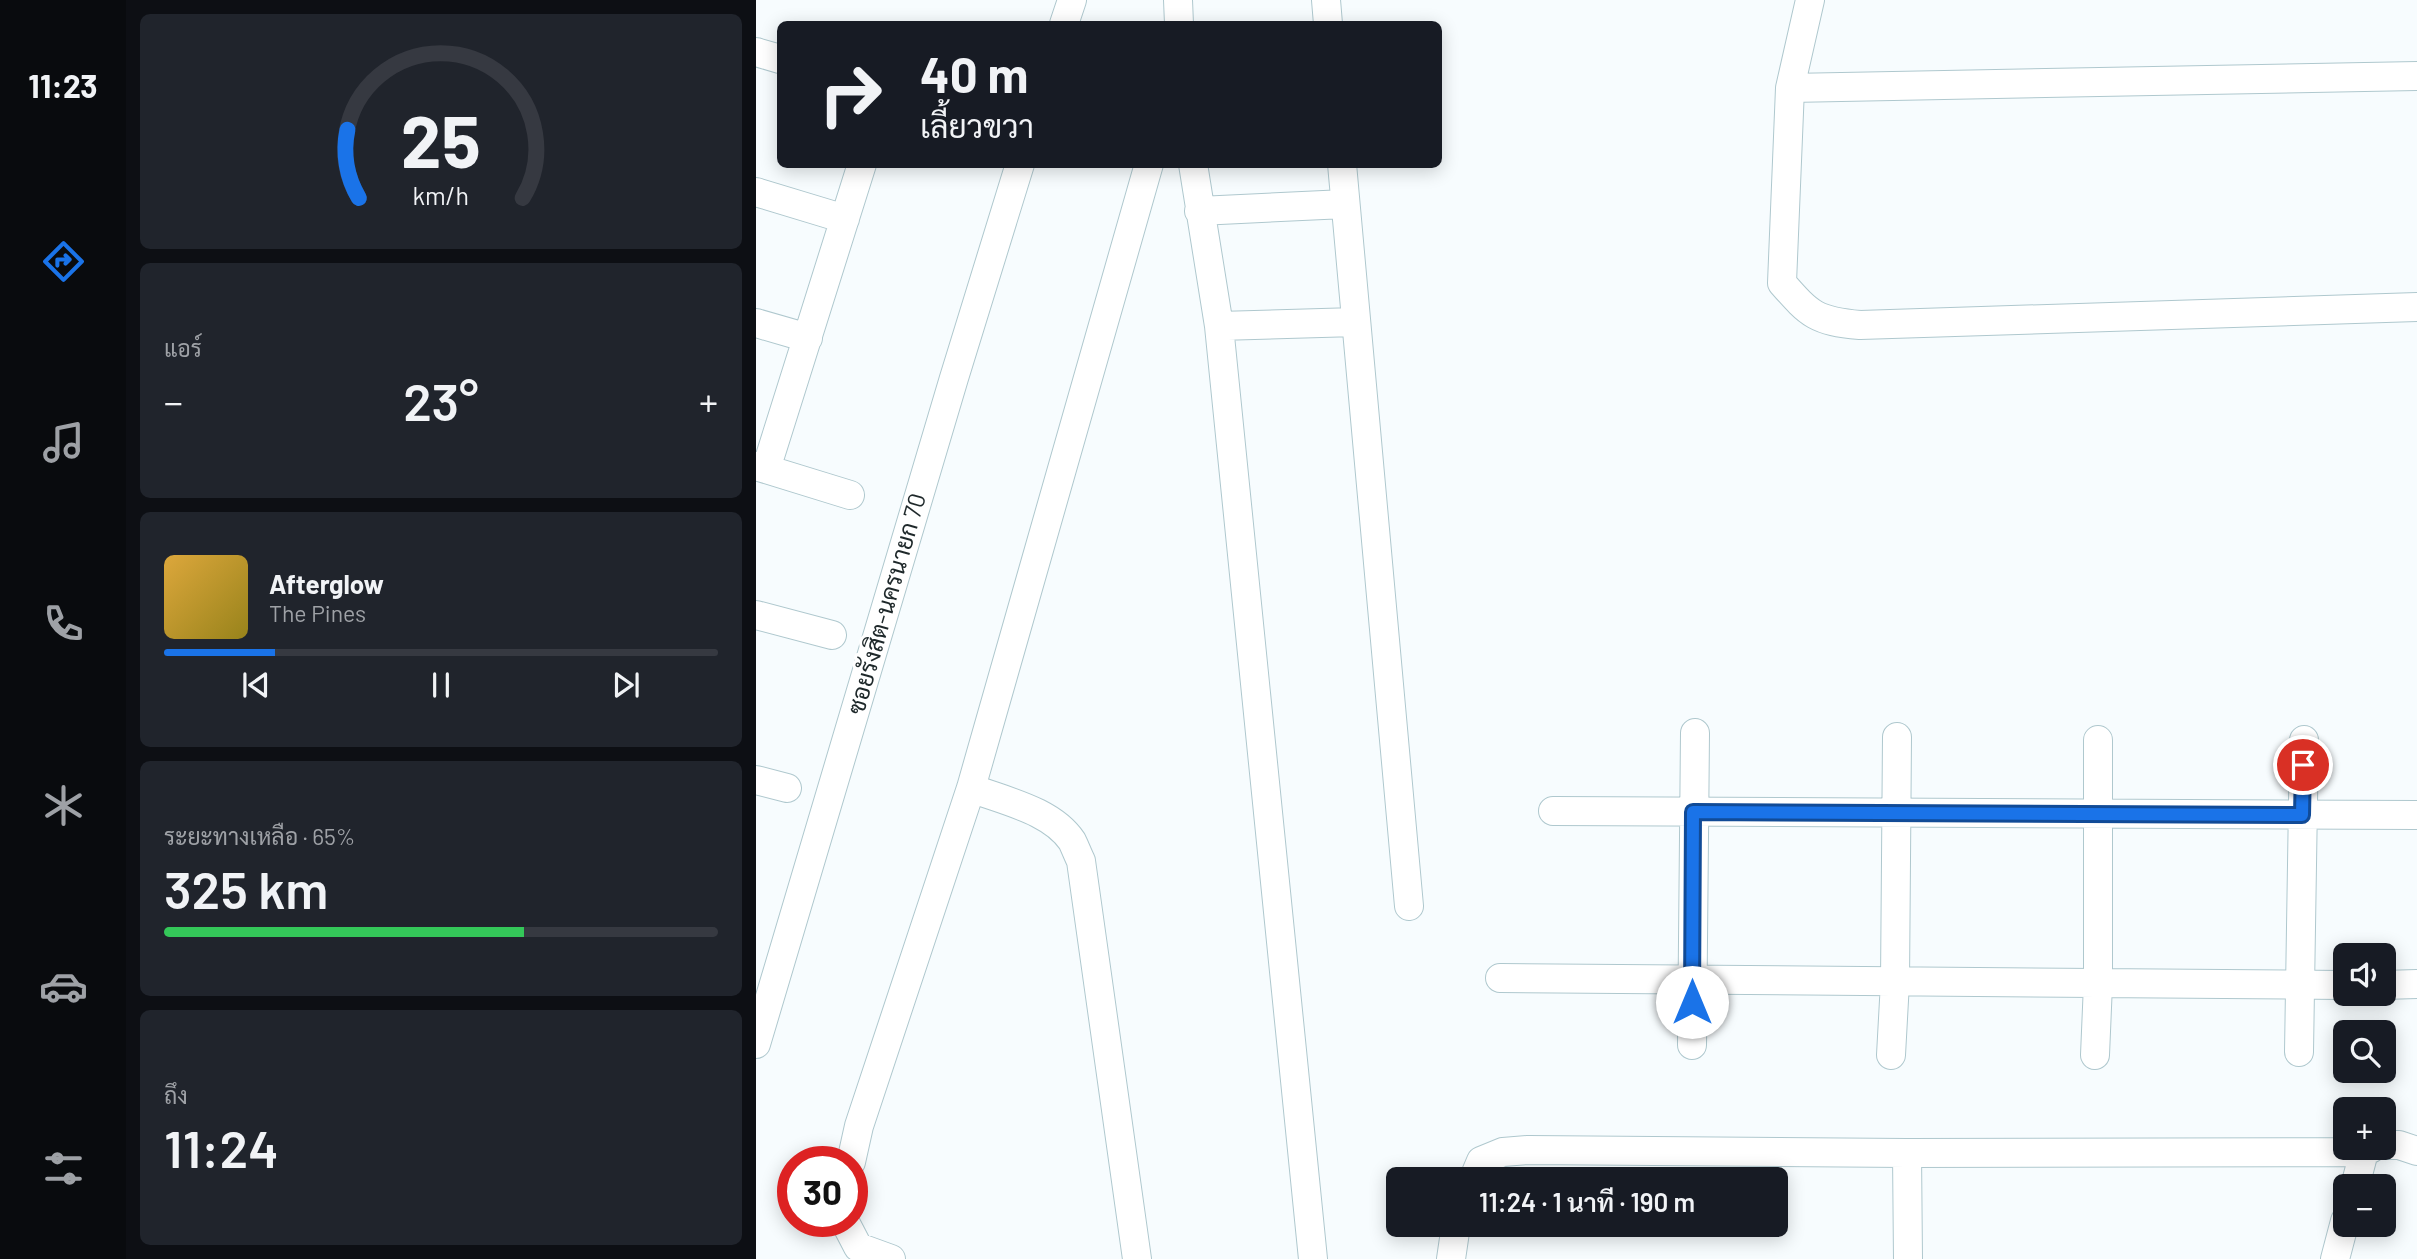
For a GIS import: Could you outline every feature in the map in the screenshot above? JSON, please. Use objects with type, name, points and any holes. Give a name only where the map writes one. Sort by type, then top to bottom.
[{"type":"street","points":[[1065,21],[1072,0]]},
{"type":"street","points":[[1178,0],[1180,21]]},
{"type":"street","points":[[1326,0],[1328,21]]},
{"type":"street","points":[[1810,0],[1790,89],[1782,283],[1806,310],[1831,322],[1860,325],[2417,307]]},
{"type":"street","points":[[756,52],[777,59]]},
{"type":"street","points":[[1790,89],[2417,76]]},
{"type":"street","points":[[850,495],[761,467],[808,338],[861,168]]},
{"type":"street","name":"ซอยรังสิต-นครนายก 70","points":[[756,1044],[1019,168]]},
{"type":"street","points":[[855,1146],[971,788],[1148,168]]},
{"type":"street","points":[[1193,168],[1219,326],[1313,1259]]},
{"type":"street","points":[[1342,168],[1409,906]]},
{"type":"street","points":[[756,192],[845,219]]},
{"type":"street","points":[[1199,211],[1345,204]]},
{"type":"street","points":[[1219,326],[1356,322]]},
{"type":"street","points":[[756,323],[808,338]]},
{"type":"street","points":[[756,615],[832,635]]},
{"type":"street","points":[[1692,1045],[1695,733]]},
{"type":"street","points":[[1891,1055],[1895,982],[1897,737]]},
{"type":"street","points":[[2095,1055],[2098,984],[2098,740]]},
{"type":"street","points":[[2299,1052],[2304,740]]},
{"type":"street","points":[[756,780],[787,788]]},
{"type":"street","points":[[971,788],[1044,817],[1059,827],[1072,842],[1081,861],[1138,1259]]},
{"type":"street","points":[[1553,811],[2417,815]]},
{"type":"street","points":[[1500,978],[2333,985]]},
{"type":"street","points":[[2396,985],[2417,984]]},
{"type":"street","points":[[2396,1145],[2417,1152]]},
{"type":"street","points":[[1478,1167],[1481,1161],[1503,1152],[1528,1150],[1907,1153],[2333,1148]]},
{"type":"street","points":[[1907,1153],[1908,1259]]},
{"type":"street","points":[[853,1237],[858,1247],[891,1259]]},
{"type":"street","points":[[1451,1259],[1454,1237]]},
{"type":"street","points":[[2334,1259],[2340,1237]]},
{"type":"route","points":[[1692,1002],[1693,812],[2302,815],[2303,765]]}]
